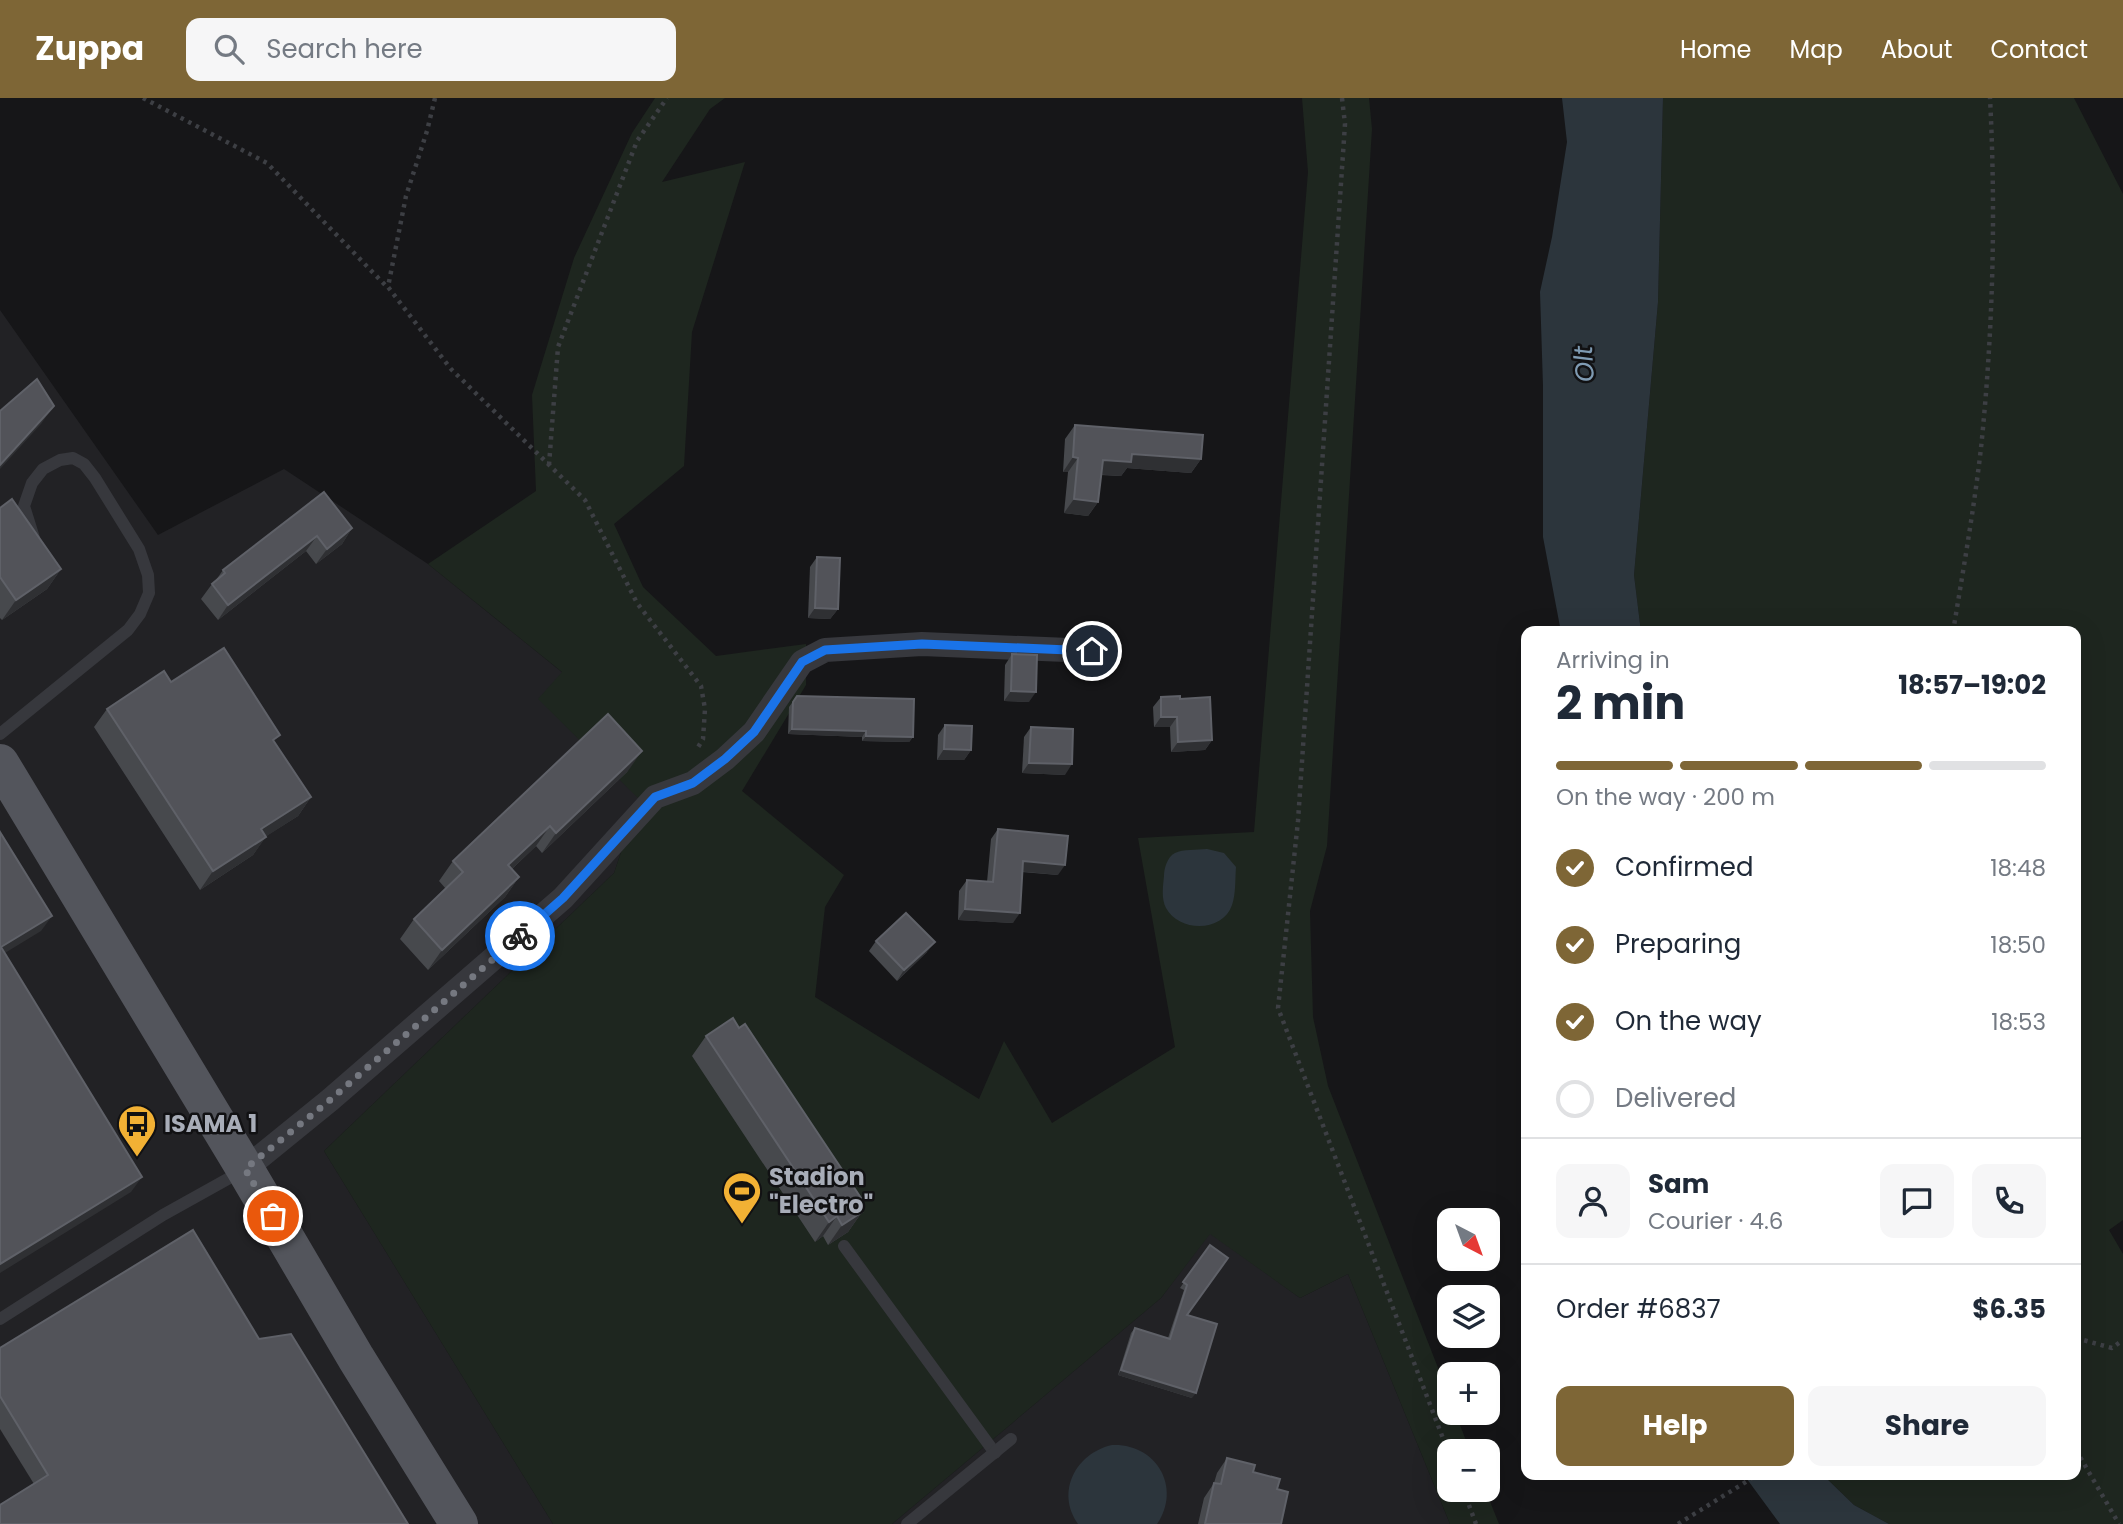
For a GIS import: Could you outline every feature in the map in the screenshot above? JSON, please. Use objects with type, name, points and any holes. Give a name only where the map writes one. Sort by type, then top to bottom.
[{"type":"main road","points":[[0,763],[458,1524]]},
{"type":"street","points":[[245,1169],[330,1100],[563,898],[655,797],[693,783],[725,759],[754,732],[802,662],[825,650],[922,644],[1092,651]]},
{"type":"lane","points":[[0,734],[128,630],[140,614],[149,593],[149,575],[139,549],[95,478],[84,464],[73,458],[60,460],[43,469],[32,483],[24,506],[41,553]]},
{"type":"lane","points":[[0,1319],[163,1215],[245,1169]]},
{"type":"lane","points":[[844,1246],[995,1453]]},
{"type":"lane","points":[[907,1524],[1011,1439]]},
{"type":"path","points":[[143,98],[267,163],[388,287],[451,369],[585,500],[637,603],[701,686],[705,709],[703,739],[696,751]]},
{"type":"path","points":[[388,287],[406,196],[435,98]]},
{"type":"path","points":[[549,465],[558,347],[637,141],[667,98]]},
{"type":"path","points":[[1342,98],[1345,124],[1299,807],[1278,1008],[1443,1439]]},
{"type":"path","points":[[1954,626],[1981,451],[1990,346],[1994,218],[1990,98]]},
{"type":"path","points":[[2081,1339],[2112,1348],[2123,1340]]},
{"type":"path","points":[[2081,1459],[2119,1524]]},
{"type":"path","points":[[1678,1524],[1749,1480]]},
{"type":"path","points":[[1467,1502],[1476,1524]]},
{"type":"shaded area","points":[[655,98],[725,98],[710,109],[662,182],[745,162],[692,332],[684,466],[614,524],[643,587],[716,656],[806,644],[806,685],[742,791],[844,875],[825,907],[815,997],[979,1099],[1004,1041],[1052,1123],[1175,1047],[1138,838],[1254,832],[1308,172],[1302,98],[1369,98],[1372,129],[1327,846],[1310,911],[1313,1017],[1328,1086],[1437,1365],[1437,1425],[1460,1425],[1465,1439],[1437,1439],[1437,1492],[1348,1274],[1300,1298],[1210,1234],[1161,1298],[892,1524],[553,1524],[324,1151],[614,873],[639,799],[538,699],[562,672],[428,564],[536,491],[532,395],[574,258],[632,133]]},
{"type":"shaded area","points":[[1663,98],[2074,98],[2123,194],[2123,1220],[2109,1230],[2123,1254],[2123,1524],[1889,1524],[1854,1505],[1828,1480],[2081,1480],[2081,626],[1640,626],[1634,575],[1658,302]]},
{"type":"shaded area","points":[[0,310],[158,535],[284,469],[428,564],[563,673],[539,699],[639,798],[614,873],[324,1151],[553,1524],[0,1524]]},
{"type":"shaded area","points":[[1210,1233],[1300,1298],[1348,1274],[1437,1492],[1437,1502],[1441,1502],[1450,1524],[892,1524],[1161,1298]]},
{"type":"shaded area","points":[[1441,1502],[1490,1502],[1499,1524],[1450,1524]]},
{"type":"water","name":"Olt","points":[[1562,98],[1663,98],[1658,302],[1634,575],[1640,626],[1560,626],[1543,537],[1540,292],[1567,142]]},
{"type":"water","points":[[1207,849],[1224,853],[1236,867],[1233,901],[1227,914],[1220,920],[1201,926],[1191,925],[1172,916],[1166,908],[1163,901],[1165,870],[1168,860],[1175,853]]},
{"type":"water","points":[[1112,1445],[1128,1446],[1141,1451],[1152,1459],[1160,1470],[1167,1496],[1157,1524],[1078,1524],[1071,1512],[1069,1487],[1079,1465],[1099,1449]]},
{"type":"water","points":[[1748,1480],[1828,1480],[1854,1505],[1889,1524],[1780,1524]]},
{"type":"building","points":[[37,379],[54,406],[0,465],[0,411]]},
{"type":"building","points":[[1075,425],[1203,435],[1201,459],[1132,454],[1131,462],[1103,460],[1098,502],[1074,499],[1078,458],[1073,457]]},
{"type":"building","points":[[324,492],[352,528],[327,549],[317,536],[228,605],[212,584],[225,573],[223,570]]},
{"type":"building","points":[[12,499],[61,569],[16,600],[0,577],[0,508]]},
{"type":"building","points":[[817,557],[840,558],[838,609],[815,608]]},
{"type":"building","points":[[224,648],[280,735],[273,740],[311,797],[261,829],[266,837],[213,871],[107,709],[164,671],[171,682]]},
{"type":"building","points":[[1012,654],[1037,655],[1036,692],[1011,691]]},
{"type":"building","points":[[797,696],[914,699],[913,737],[866,736],[866,731],[792,729],[793,702]]},
{"type":"building","points":[[1180,696],[1180,699],[1210,697],[1212,740],[1178,742],[1177,717],[1161,717],[1161,697]]},
{"type":"building","points":[[608,714],[642,751],[556,833],[550,826],[508,865],[519,877],[442,950],[414,919],[463,872],[453,861]]},
{"type":"building","points":[[945,725],[972,726],[971,750],[944,749]]},
{"type":"building","points":[[1031,727],[1073,729],[1072,764],[1029,763]]},
{"type":"building","points":[[998,829],[1068,836],[1065,865],[1023,861],[1020,913],[965,909],[967,880],[993,882]]},
{"type":"building","points":[[0,832],[52,916],[1,947],[142,1177],[0,1264]]},
{"type":"building","points":[[906,913],[935,942],[904,970],[876,941]]},
{"type":"building","points":[[733,1018],[739,1028],[745,1024],[861,1198],[855,1202],[862,1212],[842,1225],[837,1216],[829,1222],[706,1036]]},
{"type":"building","points":[[193,1230],[259,1339],[291,1334],[408,1524],[0,1524],[0,1505],[48,1475],[0,1396],[0,1348]]},
{"type":"building","points":[[1210,1245],[1228,1258],[1187,1315],[1217,1324],[1196,1393],[1121,1370],[1135,1328],[1170,1339],[1187,1285],[1183,1282]]},
{"type":"building","points":[[1227,1458],[1255,1465],[1253,1472],[1280,1479],[1277,1489],[1288,1492],[1281,1524],[1205,1524],[1214,1483],[1221,1484]]},
{"type":"way so far","points":[[273,1216],[245,1169],[330,1100],[520,936]]},
{"type":"place","name":"ISAMA 1","points":[[137,1158]]},
{"type":"place","name":"Stadion \"Electro\"","points":[[742,1225]]},
{"type":"route","points":[[520,936],[563,898],[655,797],[693,783],[725,759],[754,732],[802,662],[825,650],[922,644],[1092,651]]}]
